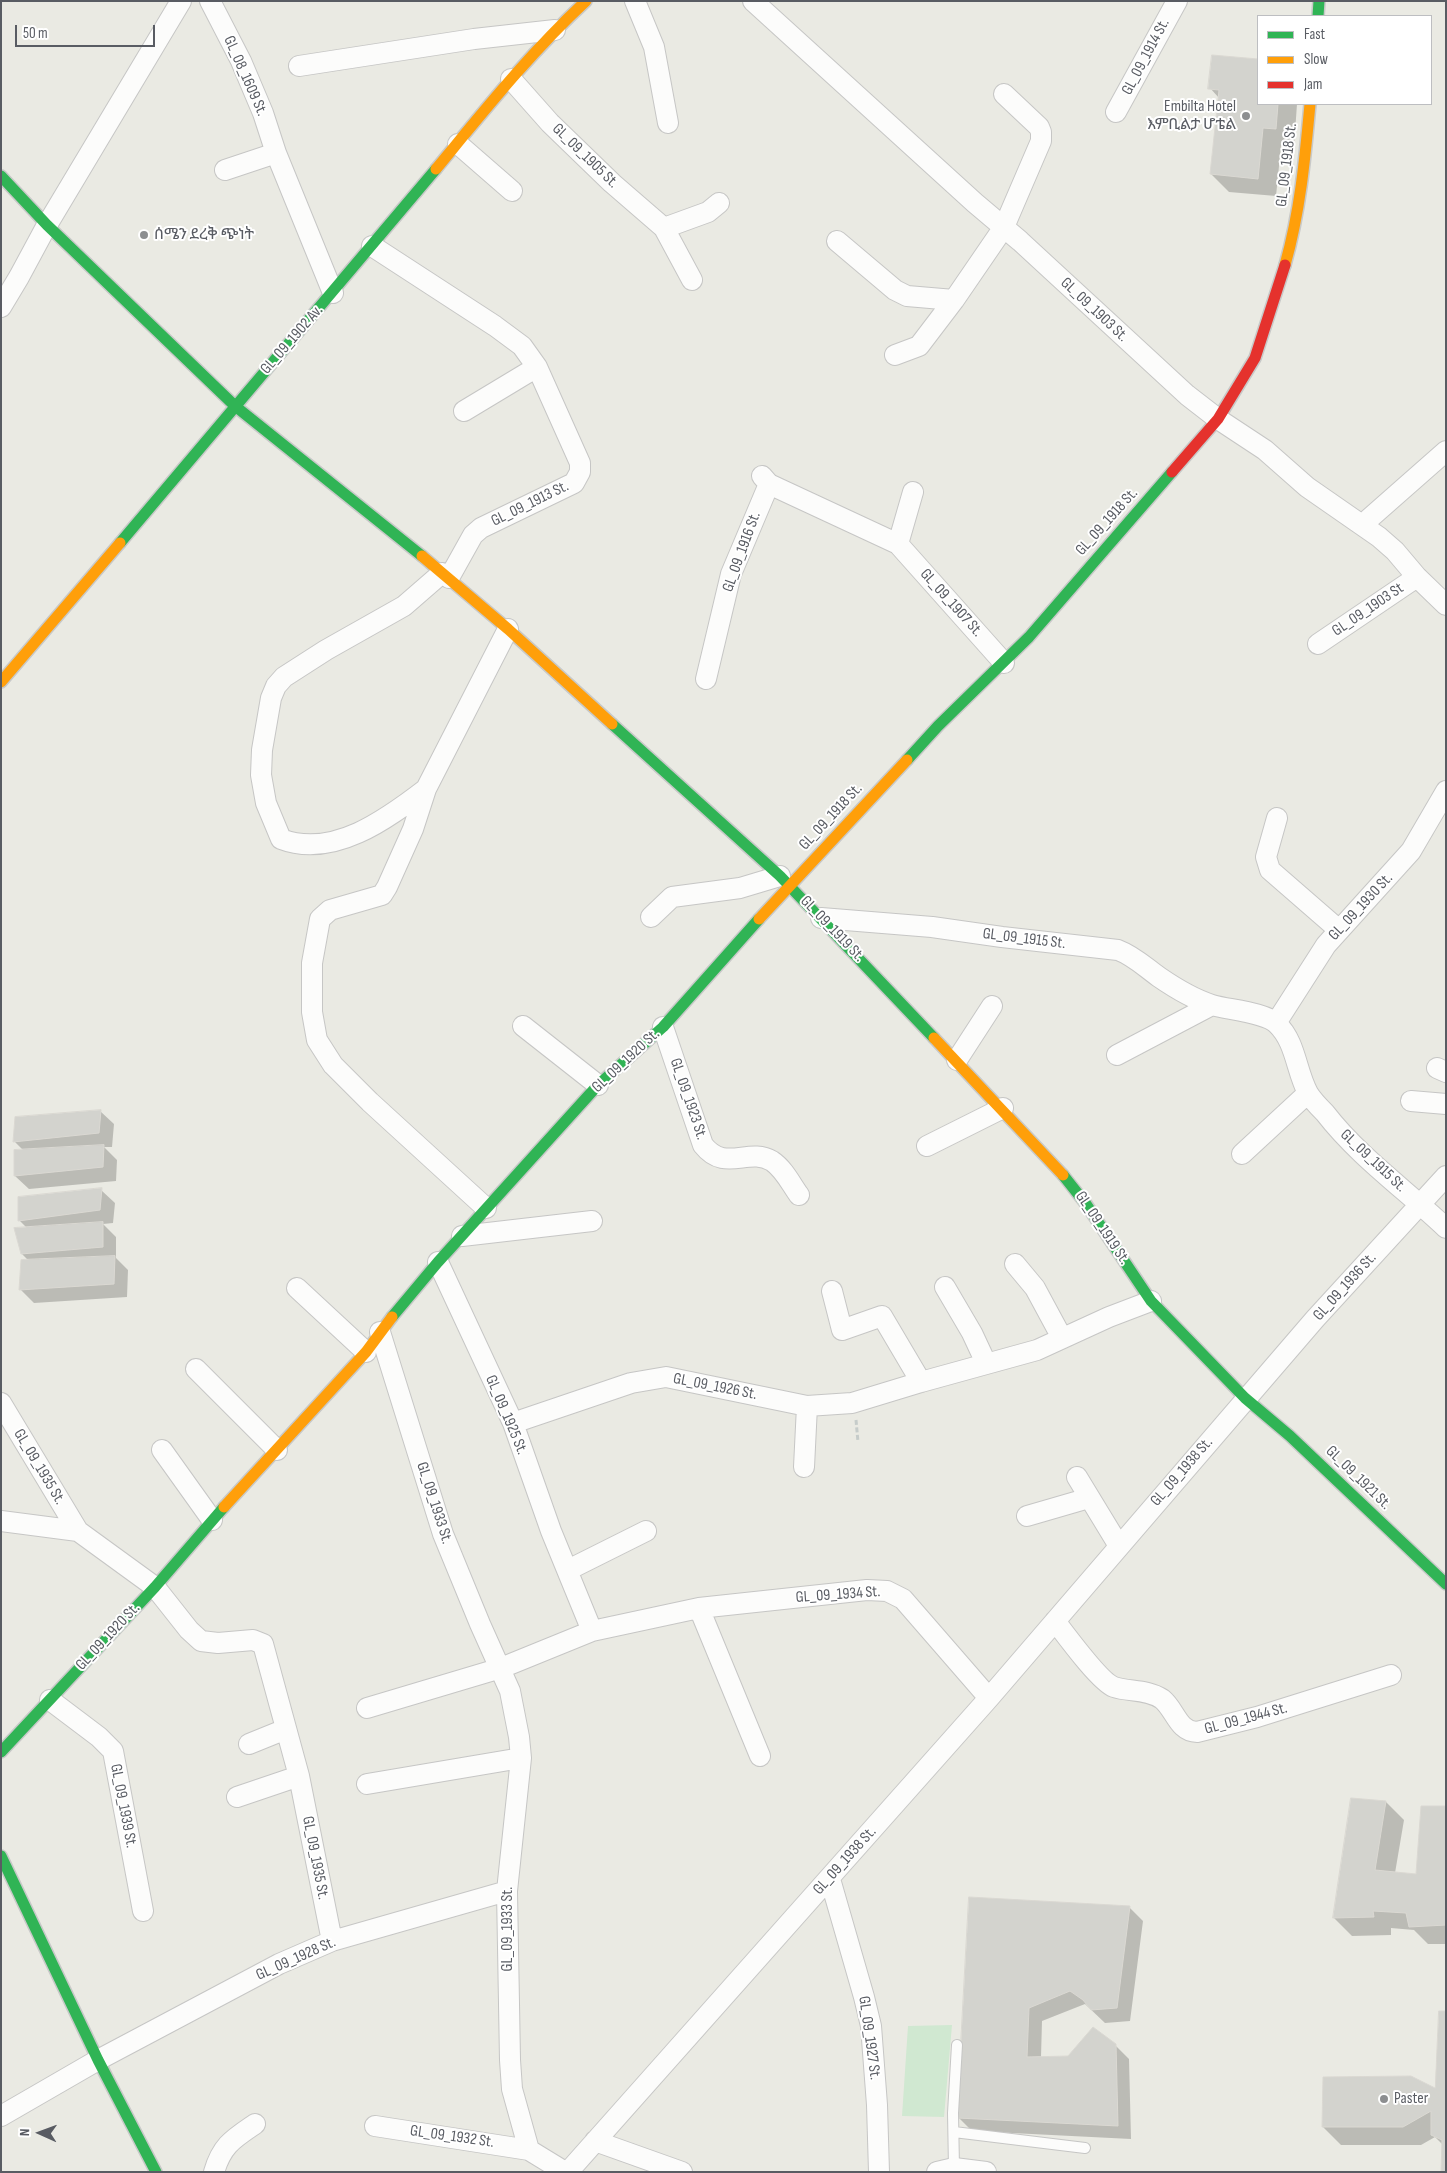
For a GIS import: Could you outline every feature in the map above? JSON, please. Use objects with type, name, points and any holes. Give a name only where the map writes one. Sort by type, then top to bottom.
[{"type":"main road","name":"GL_09_1902 Av.","points":[[1,682],[333,293],[511,79],[555,30],[586,1]]},
{"type":"main road","points":[[1318,15],[1319,1]]},
{"type":"main road","name":"GL_09_1918 St.","points":[[785,881],[938,726],[1004,663],[1218,419],[1254,358],[1278,291],[1294,234],[1301,196],[1310,105]]},
{"type":"main road","name":"GL_09_1919 St.","points":[[1,176],[47,225],[235,406],[508,629],[785,881],[1003,1108],[1070,1182],[1152,1301],[1245,1398]]},
{"type":"main road","name":"GL_09_1920 St.","points":[[1,1752],[155,1587],[212,1520],[366,1352],[380,1332],[438,1262],[598,1085],[663,1027],[785,881]]},
{"type":"main road","name":"GL_09_1921 St.","points":[[1245,1398],[1290,1436],[1446,1584]]},
{"type":"main road","points":[[1,1856],[98,2060],[156,2172]]},
{"type":"street","points":[[1,307],[19,278],[47,225],[181,1]]},
{"type":"street","name":"GL_08_1609 St.","points":[[210,1],[241,61],[263,113],[276,153],[333,293]]},
{"type":"street","points":[[635,1],[654,48],[668,123]]},
{"type":"street","name":"GL_09_1903 St.","points":[[753,1],[1187,395],[1218,419],[1265,450],[1306,487],[1362,525],[1395,551],[1417,577],[1446,605]]},
{"type":"street","name":"GL_09_1914 St.","points":[[1116,112],[1177,1]]},
{"type":"street","points":[[299,66],[474,39],[555,30]]},
{"type":"street","name":"GL_09_1905 St.","points":[[511,79],[550,123],[612,183],[664,228],[692,280]]},
{"type":"street","points":[[895,355],[919,346],[954,300],[1004,227],[1041,141],[1042,134],[1039,127],[1004,94]]},
{"type":"street","points":[[458,144],[512,191]]},
{"type":"street","points":[[225,170],[276,153]]},
{"type":"street","points":[[664,228],[708,212],[719,204]]},
{"type":"street","points":[[837,241],[895,290],[917,298],[954,300]]},
{"type":"street","name":"GL_09_1913 St.","points":[[372,246],[495,326],[522,346],[537,368],[580,463],[577,480],[574,483],[481,528],[473,535],[445,576]]},
{"type":"street","points":[[464,411],[537,368]]},
{"type":"street","points":[[1362,525],[1446,450]]},
{"type":"street","name":"GL_09_1907 St.","points":[[765,480],[898,544],[1004,663]]},
{"type":"street","name":"GL_09_1916 St.","points":[[706,679],[731,574],[765,480]]},
{"type":"street","points":[[898,544],[913,492]]},
{"type":"street","points":[[426,789],[393,814],[350,837],[324,842],[293,844],[281,839],[266,803],[261,775],[262,750],[271,698],[276,686],[284,678],[326,650],[404,606],[445,576]]},
{"type":"street","name":"GL_09_1903 St","points":[[1318,644],[1417,577]]},
{"type":"street","points":[[486,1208],[370,1102],[333,1065],[317,1040],[312,1012],[312,963],[320,919],[330,910],[382,894],[388,887],[413,829],[426,789],[508,629]]},
{"type":"street","name":"GL_09_1930 St.","points":[[1276,1023],[1326,945],[1411,851],[1446,791]]},
{"type":"street","points":[[1277,818],[1266,858],[1270,870],[1339,930]]},
{"type":"street","points":[[651,917],[672,897],[785,881]]},
{"type":"street","name":"GL_09_1915 St.","points":[[821,918],[932,927],[1002,938],[1118,950],[1135,958],[1188,996],[1212,1005],[1241,1011],[1276,1023],[1286,1035],[1308,1093],[1331,1122],[1361,1153],[1446,1228]]},
{"type":"street","points":[[1117,1055],[1212,1005]]},
{"type":"street","points":[[957,1060],[992,1006]]},
{"type":"street","points":[[523,1026],[598,1085]]},
{"type":"street","name":"GL_09_1923 St.","points":[[663,1027],[703,1145],[710,1153],[719,1158],[758,1157],[771,1160],[780,1168],[799,1195]]},
{"type":"street","points":[[1242,1154],[1308,1093]]},
{"type":"street","points":[[1411,1101],[1446,1104]]},
{"type":"street","points":[[927,1146],[1003,1108]]},
{"type":"street","name":"GL_09_1936 St.","points":[[1245,1398],[1446,1176]]},
{"type":"street","points":[[462,1236],[592,1221]]},
{"type":"street","name":"GL_09_1925 St.","points":[[438,1262],[512,1424],[551,1531],[592,1630]]},
{"type":"street","points":[[1015,1264],[1034,1288],[1062,1338]]},
{"type":"street","points":[[946,1287],[986,1363]]},
{"type":"street","points":[[297,1288],[366,1352]]},
{"type":"street","points":[[832,1291],[842,1330],[882,1316],[921,1382]]},
{"type":"street","name":"GL_09_1926 St.","points":[[512,1424],[631,1383],[666,1377],[808,1406],[852,1403],[921,1382],[956,1374],[986,1363],[1037,1350],[1152,1301]]},
{"type":"street","name":"GL_09_1933 St.","points":[[380,1332],[443,1534],[510,1691],[521,1758],[507,1890],[512,2090],[529,2150]]},
{"type":"street","points":[[196,1369],[277,1450]]},
{"type":"street","name":"GL_09_1938 St.","points":[[567,2172],[990,1698],[1245,1398]]},
{"type":"street","name":"GL_09_1935 St.","points":[[1,1403],[78,1532]]},
{"type":"street","points":[[804,1467],[808,1406]]},
{"type":"street","points":[[162,1450],[212,1520]]},
{"type":"street","points":[[1077,1477],[1119,1546]]},
{"type":"street","points":[[1027,1516],[1089,1498]]},
{"type":"street","points":[[1,1521],[78,1532],[155,1587]]},
{"type":"street","points":[[568,1570],[646,1531]]},
{"type":"street","name":"GL_09_1935 St.","points":[[155,1587],[189,1630],[201,1641],[218,1643],[253,1640],[263,1644],[299,1776],[332,1941]]},
{"type":"street","name":"GL_09_1934 St.","points":[[501,1668],[592,1630],[700,1608],[867,1590],[887,1590],[903,1598],[990,1698]]},
{"type":"street","points":[[700,1608],[760,1756]]},
{"type":"street","name":"GL_09_1944 St.","points":[[1055,1621],[1078,1652],[1110,1684],[1157,1696],[1164,1701],[1190,1732],[1197,1732],[1257,1717],[1390,1675]]},
{"type":"street","points":[[367,1708],[501,1668]]},
{"type":"street","name":"GL_09_1939 St.","points":[[50,1700],[100,1737],[113,1752],[143,1912]]},
{"type":"street","points":[[249,1744],[286,1729]]},
{"type":"street","points":[[367,1784],[521,1758]]},
{"type":"street","points":[[237,1797],[299,1776]]},
{"type":"street","name":"GL_09_1927 St.","points":[[830,1879],[871,2026],[877,2105],[879,2172]]},
{"type":"street","name":"GL_09_1928 St.","points":[[1,2116],[98,2060],[279,1964],[332,1941],[507,1890]]},
{"type":"street","points":[[214,2172],[219,2156],[228,2144],[256,2124]]},
{"type":"street","name":"GL_09_1932 St.","points":[[375,2126],[529,2150]]},
{"type":"street","points":[[595,2141],[682,2172]]},
{"type":"street","points":[[529,2150],[567,2172]]},
{"type":"street","points":[[946,2170],[986,2172]]},
{"type":"lane","points":[[946,2170],[954,2132],[957,2045]]},
{"type":"lane","points":[[954,2132],[1085,2148]]},
{"type":"green space","points":[[952,2025],[944,2117],[902,2116],[908,2026]]},
{"type":"building","name":"Embilta Hotel እምቢልታ ሆቴል","points":[[1212,55],[1257,59],[1257,105],[1278,105],[1276,129],[1263,128],[1258,179],[1210,174],[1219,90],[1208,89]]},
{"type":"building","points":[[101,1110],[99,1133],[13,1142],[15,1117]]},
{"type":"building","points":[[104,1145],[103,1167],[14,1176],[14,1150]]},
{"type":"building","points":[[102,1188],[100,1210],[18,1221],[18,1197]]},
{"type":"building","points":[[103,1222],[103,1247],[21,1254],[14,1228]]},
{"type":"building","points":[[115,1256],[114,1284],[19,1290],[21,1260]]},
{"type":"building","points":[[1351,1798],[1386,1801],[1375,1870],[1416,1874],[1421,1806],[1446,1806],[1446,1925],[1409,1927],[1406,1913],[1373,1911],[1374,1917],[1333,1918]]},
{"type":"building","points":[[969,1897],[1130,1906],[1117,2008],[1091,2010],[1083,2000],[1070,1991],[1029,2008],[1027,2057],[1068,2056],[1093,2027],[1116,2044],[1118,2126],[957,2118]]},
{"type":"building","name":"Paster","points":[[1439,2011],[1446,2011],[1446,2172],[1441,2172],[1442,2140],[1431,2135],[1431,2111],[1403,2127],[1322,2127],[1323,2077],[1411,2076],[1435,2088]]},
{"type":"traffic: fast","points":[[1318,15],[1319,1]]},
{"type":"traffic: fast","points":[[120,543],[436,169]]},
{"type":"traffic: fast","points":[[1,176],[47,225],[235,406],[422,556]]},
{"type":"traffic: fast","points":[[907,760],[938,726],[1029,637],[1172,472]]},
{"type":"traffic: fast","points":[[612,724],[780,876],[934,1038]]},
{"type":"traffic: fast","points":[[392,1317],[438,1262],[598,1085],[663,1027],[759,919]]},
{"type":"traffic: fast","points":[[1063,1175],[1086,1204],[1151,1301],[1245,1398],[1290,1436],[1446,1584]]},
{"type":"traffic: fast","points":[[1,1752],[155,1587],[224,1507]]},
{"type":"traffic: fast","points":[[1,1856],[98,2060],[156,2172]]},
{"type":"traffic: slow","points":[[436,169],[527,61],[586,1]]},
{"type":"traffic: slow","points":[[1285,265],[1298,205],[1310,105]]},
{"type":"traffic: slow","points":[[1,682],[120,543]]},
{"type":"traffic: slow","points":[[422,556],[508,629],[612,724]]},
{"type":"traffic: slow","points":[[759,919],[907,760]]},
{"type":"traffic: slow","points":[[934,1038],[1063,1175]]},
{"type":"traffic: slow","points":[[224,1507],[366,1352],[392,1317]]},
{"type":"traffic: jam","points":[[1172,472],[1218,419],[1255,358],[1285,265]]},
{"type":"place","name":"Embilta Hotel እምቢልታ ሆቴል","points":[[1246,116]]},
{"type":"place","name":"ሰሜን ደረቅ ጭነት","points":[[144,235]]},
{"type":"place","name":"Paster","points":[[1384,2099]]}]
